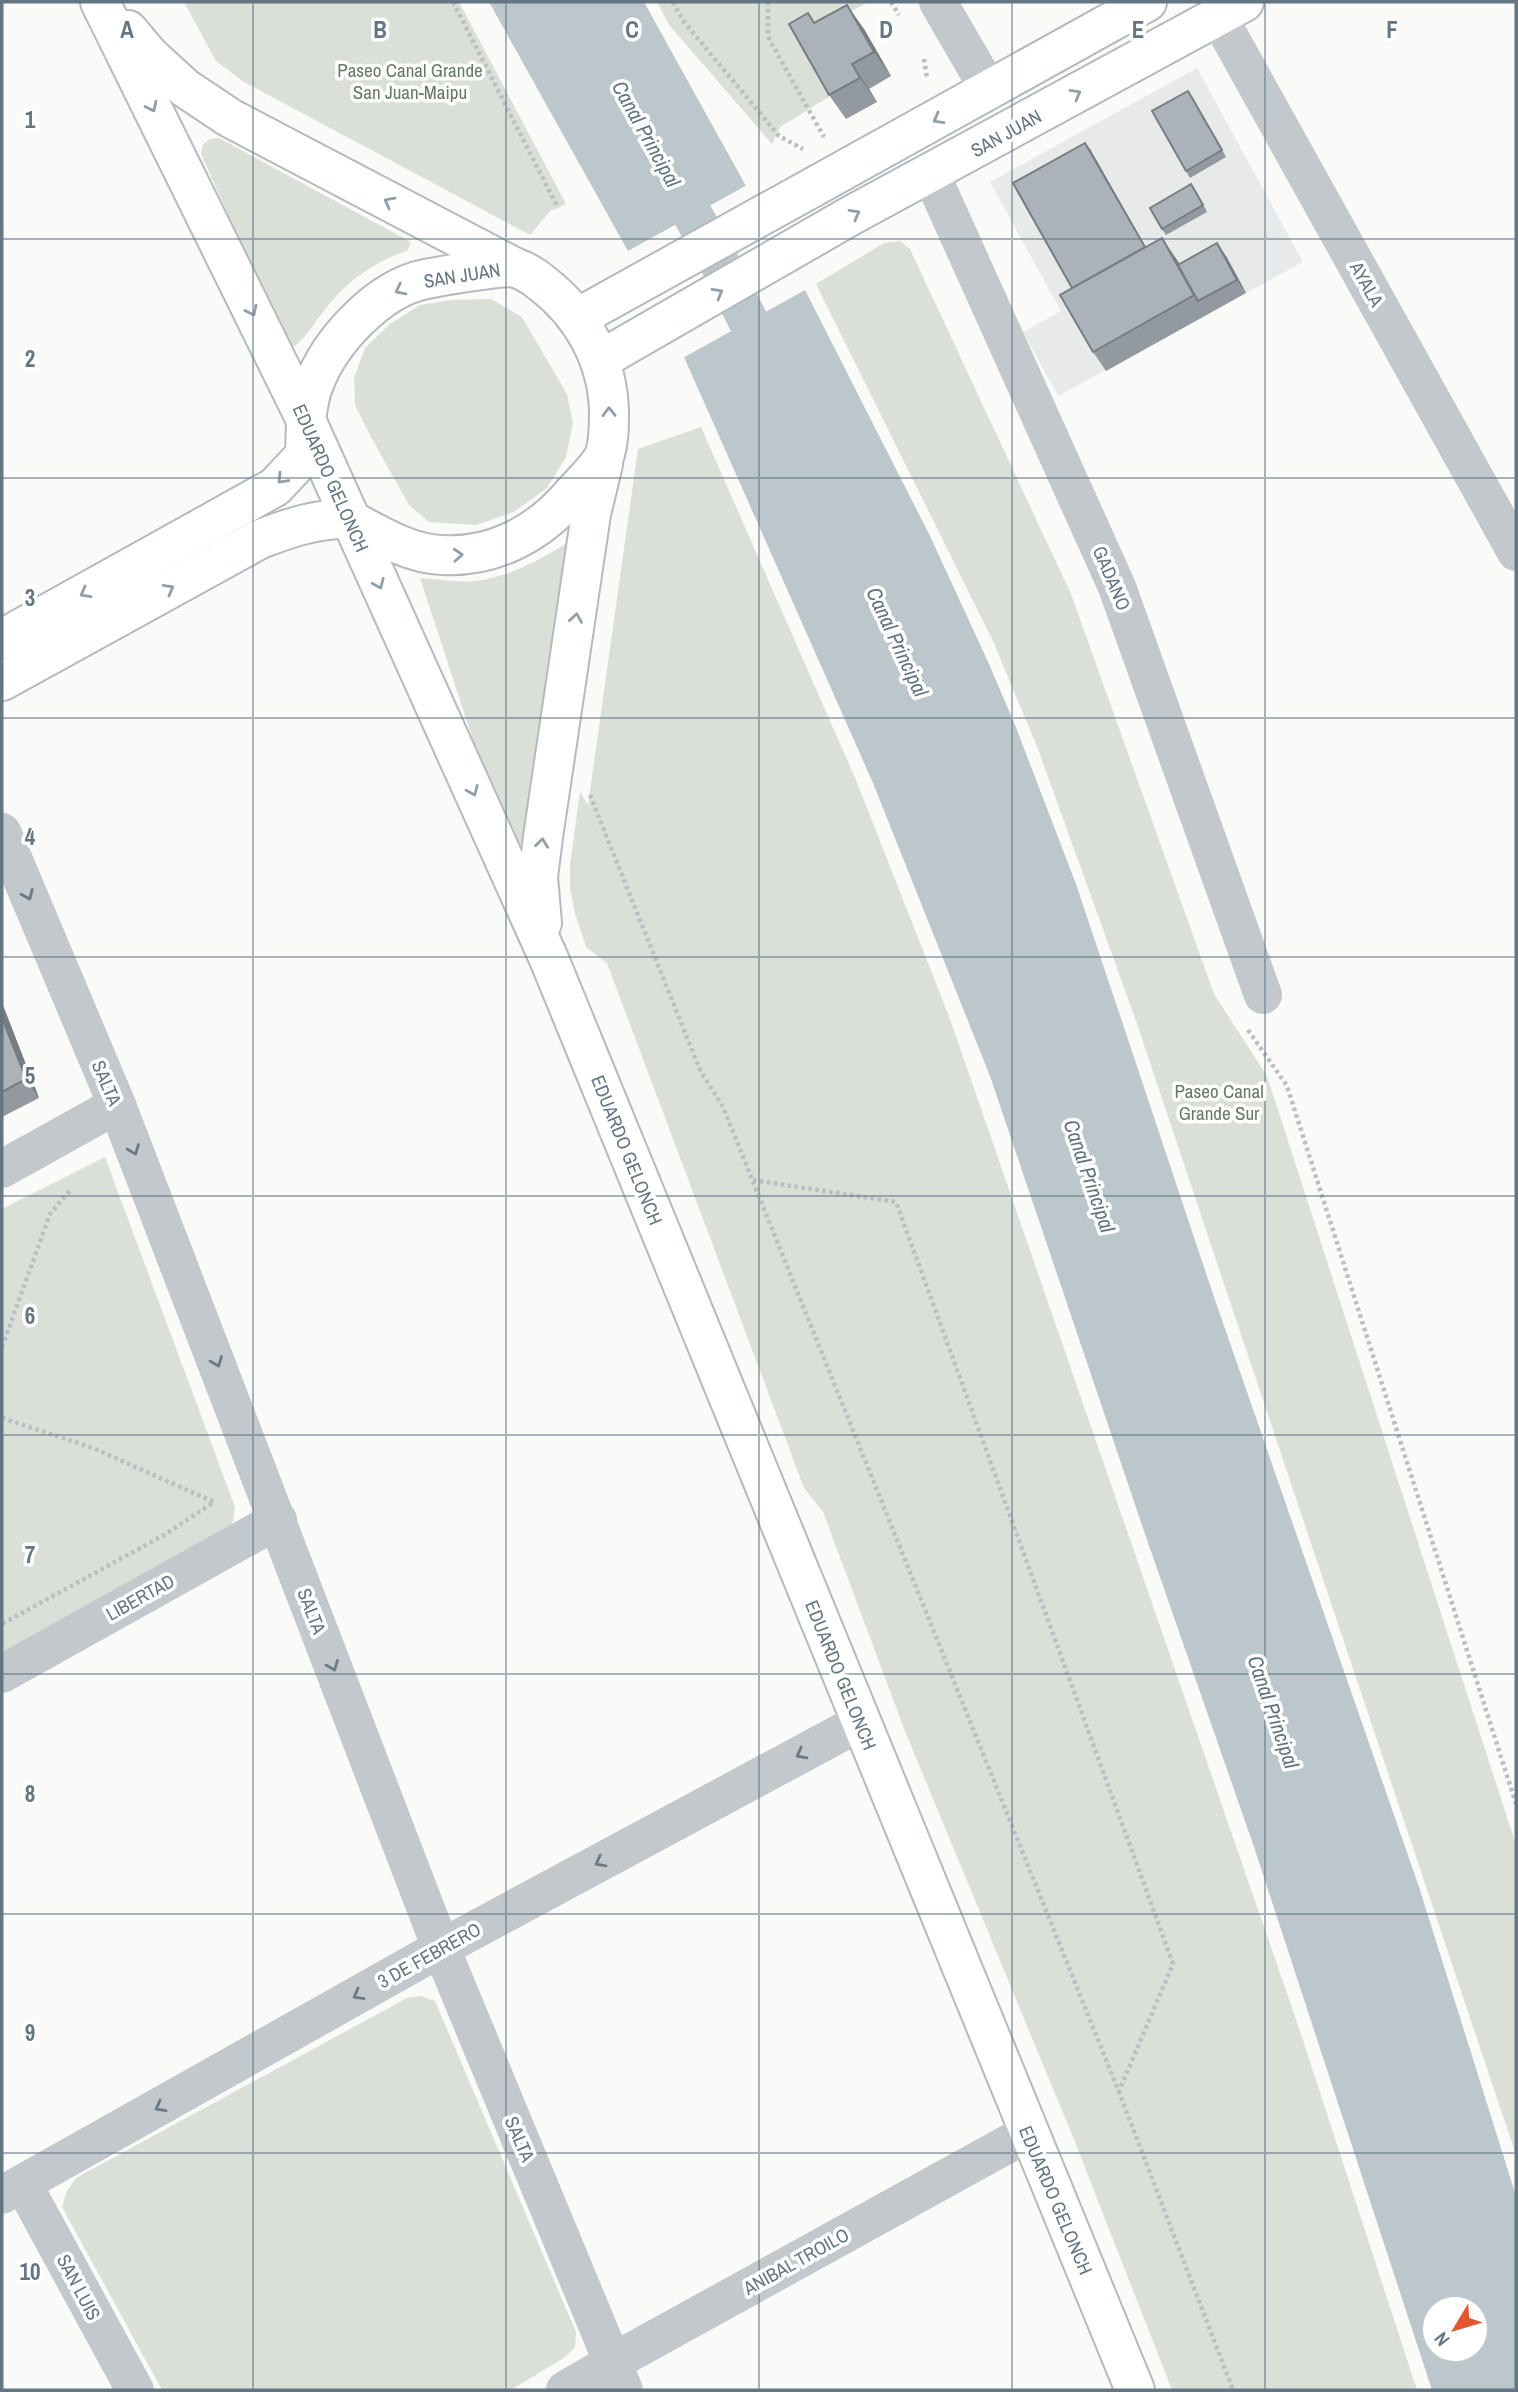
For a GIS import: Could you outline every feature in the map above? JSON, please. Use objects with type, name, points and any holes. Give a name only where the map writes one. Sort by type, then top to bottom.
[{"type":"main road","name":"EDUARDO GELONCH","points":[[102,2],[149,55],[185,88],[230,118],[514,267]]},
{"type":"main road","name":"EDUARDO GELONCH","points":[[102,2],[306,420],[549,959],[1135,2390]]},
{"type":"main road","points":[[577,318],[1147,2]]},
{"type":"main road","name":"SAN JUAN","points":[[600,360],[796,248],[1231,9]]},
{"type":"main road","name":"SAN JUAN","points":[[2,639],[275,487],[305,455],[306,420],[313,386],[325,359],[351,326],[381,300],[417,281],[514,267],[538,280],[561,298],[584,327],[600,360],[608,394],[609,433],[604,456]]},
{"type":"main road","name":"EDUARDO GELONCH","points":[[549,959],[540,914],[538,877],[591,514],[604,456]]},
{"type":"main road","points":[[2,681],[260,539],[299,524],[336,518],[349,519],[382,536],[440,556],[483,554],[525,535],[556,512],[604,456]]},
{"type":"street","points":[[938,2],[989,90]]},
{"type":"street","name":"AYALA","points":[[1231,9],[1516,552]]},
{"type":"street","name":"GADANO","points":[[931,174],[1117,587],[1253,1009]]},
{"type":"street","name":"SALTA","points":[[2,832],[117,1105],[440,1948],[618,2376]]},
{"type":"street","points":[[2,1169],[117,1105]]},
{"type":"street","name":"LIBERTAD","points":[[2,1674],[278,1520]]},
{"type":"street","name":"3 DE FEBRERO","points":[[12,2190],[440,1948],[861,1722]]},
{"type":"street","name":"ANIBAL TROILO","points":[[565,2390],[618,2376],[1028,2133]]},
{"type":"street","name":"SAN LUIS","points":[[12,2190],[135,2390]]},
{"type":"path","points":[[453,2],[558,208]]},
{"type":"path","points":[[673,2],[684,22],[779,136],[814,155]]},
{"type":"path","points":[[768,2],[768,37],[830,146]]},
{"type":"path","points":[[590,793],[700,1070],[723,1107],[1119,2092],[1233,2390]]},
{"type":"path","points":[[1253,1009],[1287,1086],[1516,1804]]},
{"type":"path","points":[[752,1180],[896,1202],[1173,1964],[1119,2092]]},
{"type":"path","points":[[2,1347],[50,1214],[72,1188]]},
{"type":"path","points":[[2,1418],[93,1448],[214,1502],[164,1535],[2,1624]]},
{"type":"shaded area","points":[[1197,68],[1303,262],[1058,396],[1023,332],[1061,311],[990,182]]},
{"type":"green space","name":"Paseo Canal Grande San Juan-Maipu","points":[[184,2],[459,2],[566,204],[550,211],[530,235],[244,82],[216,61]]},
{"type":"green space","points":[[657,2],[868,2],[802,39],[832,95],[780,127],[772,144],[670,26]]},
{"type":"green space","points":[[219,138],[411,242],[407,251],[375,265],[346,286],[295,346],[286,344],[201,154],[203,144],[210,139]]},
{"type":"green space","name":"Paseo Canal Grande Sur","points":[[900,241],[910,249],[1071,594],[1214,994],[1267,1076],[1516,1845],[1516,2155],[1135,1018],[1038,749],[993,641],[816,284],[884,243]]},
{"type":"green space","points":[[491,299],[522,317],[567,394],[573,423],[566,457],[547,488],[514,512],[476,525],[429,522],[409,505],[371,437],[355,405],[354,378],[365,348],[390,324],[420,305],[452,300]]},
{"type":"green space","points":[[701,427],[856,780],[950,1019],[1300,2031],[1417,2390],[1172,2390],[1073,2137],[905,1731],[823,1512],[804,1488],[607,963],[586,947],[575,914],[570,888],[570,865],[580,792],[588,805],[638,449]]},
{"type":"green space","points":[[567,543],[522,843],[514,846],[507,844],[420,578],[461,582],[488,579],[523,567]]},
{"type":"green space","points":[[105,1157],[235,1507],[233,1522],[227,1529],[2,1653],[2,1209]]},
{"type":"green space","points":[[420,1996],[435,2001],[576,2332],[575,2348],[511,2390],[162,2390],[62,2207],[67,2191],[76,2178],[407,1998]]},
{"type":"water","points":[[489,2],[644,2],[746,186],[628,251]]},
{"type":"water","points":[[805,290],[930,536],[1015,725],[1076,884],[1214,1297],[1419,1887],[1516,2196],[1516,2390],[1432,2390],[1423,2364],[1490,2364],[1490,2294],[1420,2294],[1420,2353],[1254,1847],[990,1076],[873,783],[684,357]]},
{"type":"pier","points":[[749,184],[747,189],[630,254],[625,253]]},
{"type":"pier","points":[[803,287],[808,288],[681,359],[682,354]]},
{"type":"building","points":[[847,5],[874,52],[852,64],[860,78],[829,95],[789,24],[808,13],[814,23]]},
{"type":"building","points":[[1188,91],[1222,150],[1186,171],[1152,111]]},
{"type":"building","points":[[1085,143],[1145,247],[1072,288],[1013,183]]},
{"type":"building","points":[[1191,184],[1203,205],[1162,229],[1150,208]]},
{"type":"building","points":[[1162,238],[1194,295],[1093,352],[1060,295]]},
{"type":"building","points":[[1217,243],[1237,280],[1198,301],[1178,265]]},
{"type":"building","points":[[2,1018],[26,1079],[2,1092]]},
{"type":"waterway","name":"Canal Principal","points":[[666,167],[720,264],[772,369]]}]
